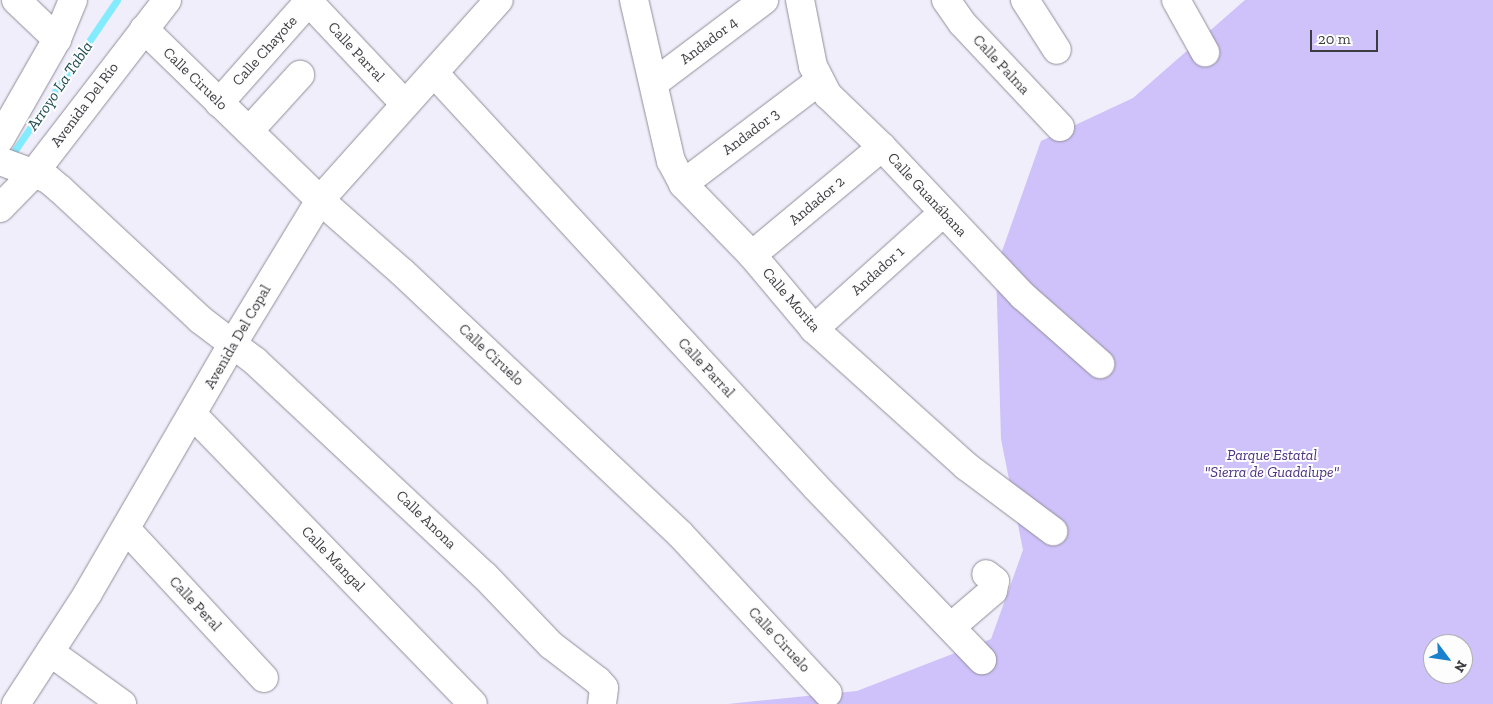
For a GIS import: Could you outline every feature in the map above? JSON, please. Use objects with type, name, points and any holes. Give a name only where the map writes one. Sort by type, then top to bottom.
[{"type":"street","points":[[16,0],[57,39]]},
{"type":"street","points":[[0,139],[57,39],[73,0]]},
{"type":"street","name":"Avenida Del Río","points":[[0,208],[18,168],[144,29],[167,0]]},
{"type":"street","name":"Avenida Del Copal","points":[[15,704],[50,652],[126,529],[232,345],[320,200],[499,0]]},
{"type":"street","name":"Calle Morita","points":[[634,0],[671,161],[683,184],[752,255],[814,329],[966,466],[1053,531]]},
{"type":"street","name":"Andador 4","points":[[654,83],[764,0]]},
{"type":"street","name":"Calle Guanábana","points":[[800,0],[808,49],[819,81],[841,111],[882,147],[943,214],[1023,296],[1100,364]]},
{"type":"street","name":"Calle Palma","points":[[946,0],[962,23],[1060,127]]},
{"type":"street","points":[[1025,0],[1057,50]]},
{"type":"street","points":[[1176,0],[1205,52]]},
{"type":"street","name":"Calle Parral","points":[[309,1],[405,104]]},
{"type":"street","name":"Calle Chayote","points":[[219,103],[309,1]]},
{"type":"street","name":"Calle Ciruelo","points":[[144,29],[320,200],[402,272],[666,521],[828,693]]},
{"type":"street","name":"Calle Parral","points":[[434,73],[816,486],[982,660]]},
{"type":"street","points":[[249,131],[300,75]]},
{"type":"street","name":"Andador 3","points":[[683,184],[819,81]]},
{"type":"street","name":"Andador 2","points":[[752,255],[882,147]]},
{"type":"street","points":[[18,168],[60,188],[201,320],[232,345]]},
{"type":"street","name":"Andador 1","points":[[814,329],[943,214]]},
{"type":"street","name":"Calle Anona","points":[[232,345],[255,361],[390,486],[484,575],[551,645],[598,682],[604,688],[602,704]]},
{"type":"street","name":"Calle Mangal","points":[[193,415],[474,704]]},
{"type":"street","name":"Calle Peral","points":[[126,529],[264,678]]},
{"type":"street","points":[[951,627],[992,591],[995,581],[986,574]]},
{"type":"street","points":[[50,652],[122,704]]},
{"type":"street","points":[[0,691],[15,704]]},
{"type":"green space","name":"Parque Estatal \"Sierra de Guadalupe\"","points":[[1245,0],[1493,0],[1493,704],[728,704],[857,691],[991,639],[1023,550],[1001,439],[996,268],[1041,141],[1133,98]]},
{"type":"waterway","name":"Arroyo La Tabla","points":[[9,159],[117,0]]}]
